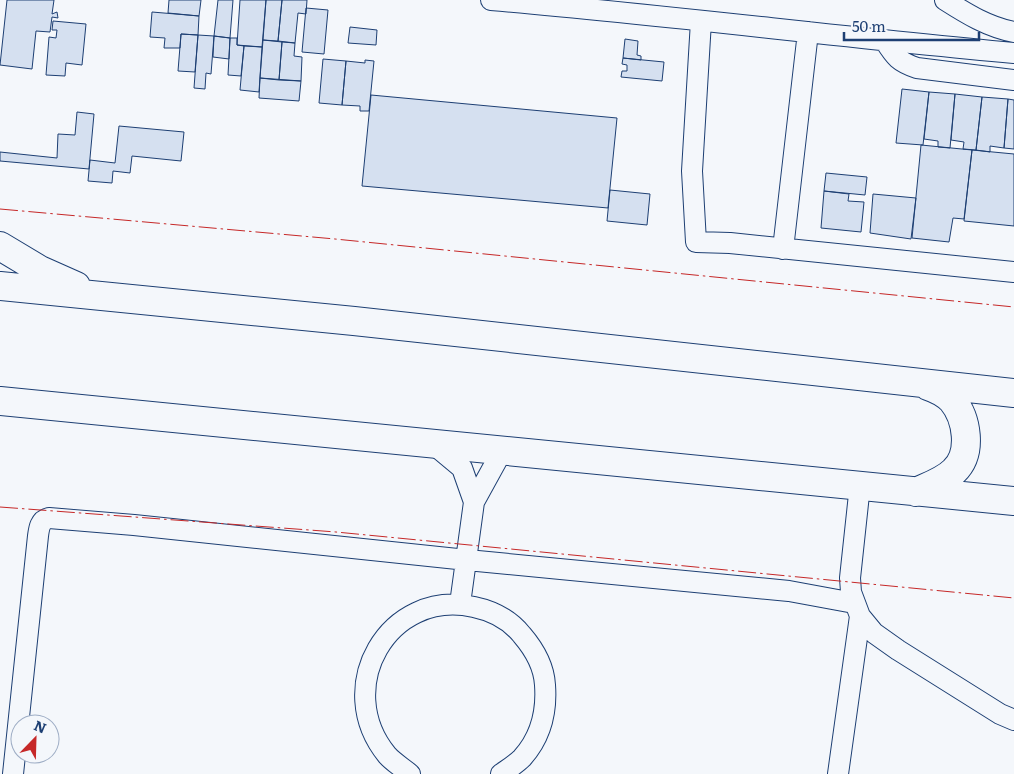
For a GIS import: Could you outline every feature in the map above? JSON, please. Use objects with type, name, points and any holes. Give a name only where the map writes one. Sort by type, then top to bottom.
[{"type":"highway","points":[[0,246],[40,270],[96,295]]},
{"type":"highway","points":[[0,286],[364,322],[926,385],[1014,393]]},
{"type":"highway","points":[[916,492],[939,482],[954,471],[960,463],[965,450],[965,424],[959,410],[951,399],[940,390],[926,385]]},
{"type":"highway","points":[[0,401],[1014,501]]},
{"type":"street","points":[[491,0],[1014,53]]},
{"type":"street","points":[[945,0],[974,9],[1000,29],[1014,32]]},
{"type":"street","points":[[701,21],[692,171],[696,242],[730,243],[1014,272]]},
{"type":"street","points":[[783,249],[808,32]]},
{"type":"street","points":[[885,41],[895,57],[902,63],[917,68],[1014,80]]},
{"type":"street","points":[[432,443],[462,468],[474,502]]},
{"type":"street","points":[[460,604],[474,502],[502,451]]},
{"type":"street","points":[[838,774],[857,610],[850,578],[860,486]]},
{"type":"street","points":[[13,774],[38,536],[44,519],[134,525],[789,591],[857,610],[874,633],[898,650],[1000,714],[1014,720]]},
{"type":"street","points":[[410,774],[387,756],[371,730],[364,700],[367,670],[381,642],[402,621],[430,608],[460,604],[489,611],[515,626],[534,648],[545,676],[546,706],[538,734],[522,758],[501,774]]},
{"type":"building","points":[[7,0],[54,0],[52,14],[57,12],[58,18],[52,17],[50,32],[36,31],[32,69],[0,65]]},
{"type":"building","points":[[169,0],[201,0],[199,16],[168,13]]},
{"type":"building","points":[[218,0],[233,0],[230,38],[214,36]]},
{"type":"building","points":[[240,0],[266,0],[262,47],[237,45]]},
{"type":"building","points":[[266,0],[282,0],[278,41],[263,40]]},
{"type":"building","points":[[282,0],[307,0],[306,14],[298,13],[295,43],[278,41]]},
{"type":"building","points":[[306,8],[328,10],[324,54],[302,52]]},
{"type":"building","points":[[152,12],[199,16],[198,35],[181,34],[180,48],[164,48],[165,38],[150,37]]},
{"type":"building","points":[[53,21],[86,24],[82,65],[66,63],[65,76],[46,75],[49,37],[56,38],[57,30],[52,30]]},
{"type":"building","points":[[350,27],[377,30],[376,45],[348,43]]},
{"type":"building","points":[[181,34],[198,35],[195,72],[178,71]]},
{"type":"building","points":[[198,35],[214,36],[211,74],[206,73],[205,89],[194,88]]},
{"type":"building","points":[[214,36],[230,38],[229,59],[213,57]]},
{"type":"building","points":[[230,38],[237,38],[237,45],[244,46],[241,76],[228,75]]},
{"type":"building","points":[[625,39],[638,41],[637,55],[641,56],[641,60],[623,58]]},
{"type":"building","points":[[263,40],[282,42],[279,80],[260,78]]},
{"type":"building","points":[[282,42],[295,43],[294,56],[302,57],[301,81],[279,80]]},
{"type":"building","points":[[244,46],[262,47],[259,92],[240,90]]},
{"type":"building","points":[[623,58],[664,62],[662,81],[621,77],[622,71],[627,71],[627,65],[622,64]]},
{"type":"building","points":[[323,59],[346,61],[342,105],[319,103]]},
{"type":"building","points":[[365,60],[374,61],[369,111],[360,111],[360,106],[342,105],[346,61],[365,63]]},
{"type":"building","points":[[260,78],[301,81],[299,101],[259,98]]},
{"type":"building","points":[[902,89],[929,92],[923,145],[896,143]]},
{"type":"building","points":[[929,92],[955,94],[950,148],[938,147],[938,141],[924,139]]},
{"type":"building","points":[[955,94],[982,97],[976,150],[963,149],[964,142],[951,140]]},
{"type":"building","points":[[371,95],[617,118],[608,208],[362,186]]},
{"type":"building","points":[[982,97],[1008,99],[1004,148],[990,146],[990,152],[976,150]]},
{"type":"building","points":[[1008,99],[1014,100],[1014,149],[1004,148]]},
{"type":"building","points":[[77,112],[94,114],[89,169],[0,161],[0,152],[57,158],[58,134],[75,135]]},
{"type":"building","points":[[119,126],[184,132],[181,161],[132,156],[130,173],[113,171],[112,183],[88,181],[90,160],[115,163]]},
{"type":"building","points":[[921,145],[972,150],[964,219],[953,218],[949,242],[912,238]]},
{"type":"building","points":[[972,150],[1014,154],[1014,226],[964,221]]},
{"type":"building","points":[[826,173],[867,177],[865,195],[824,191]]},
{"type":"building","points":[[610,190],[650,194],[647,225],[607,221]]},
{"type":"building","points":[[824,191],[849,194],[848,201],[864,202],[861,232],[821,228]]},
{"type":"building","points":[[873,194],[916,198],[911,239],[870,233]]},
{"type":"power","points":[[0,209],[335,239],[1014,307]]},
{"type":"power","points":[[0,507],[336,532],[1014,598]]}]
